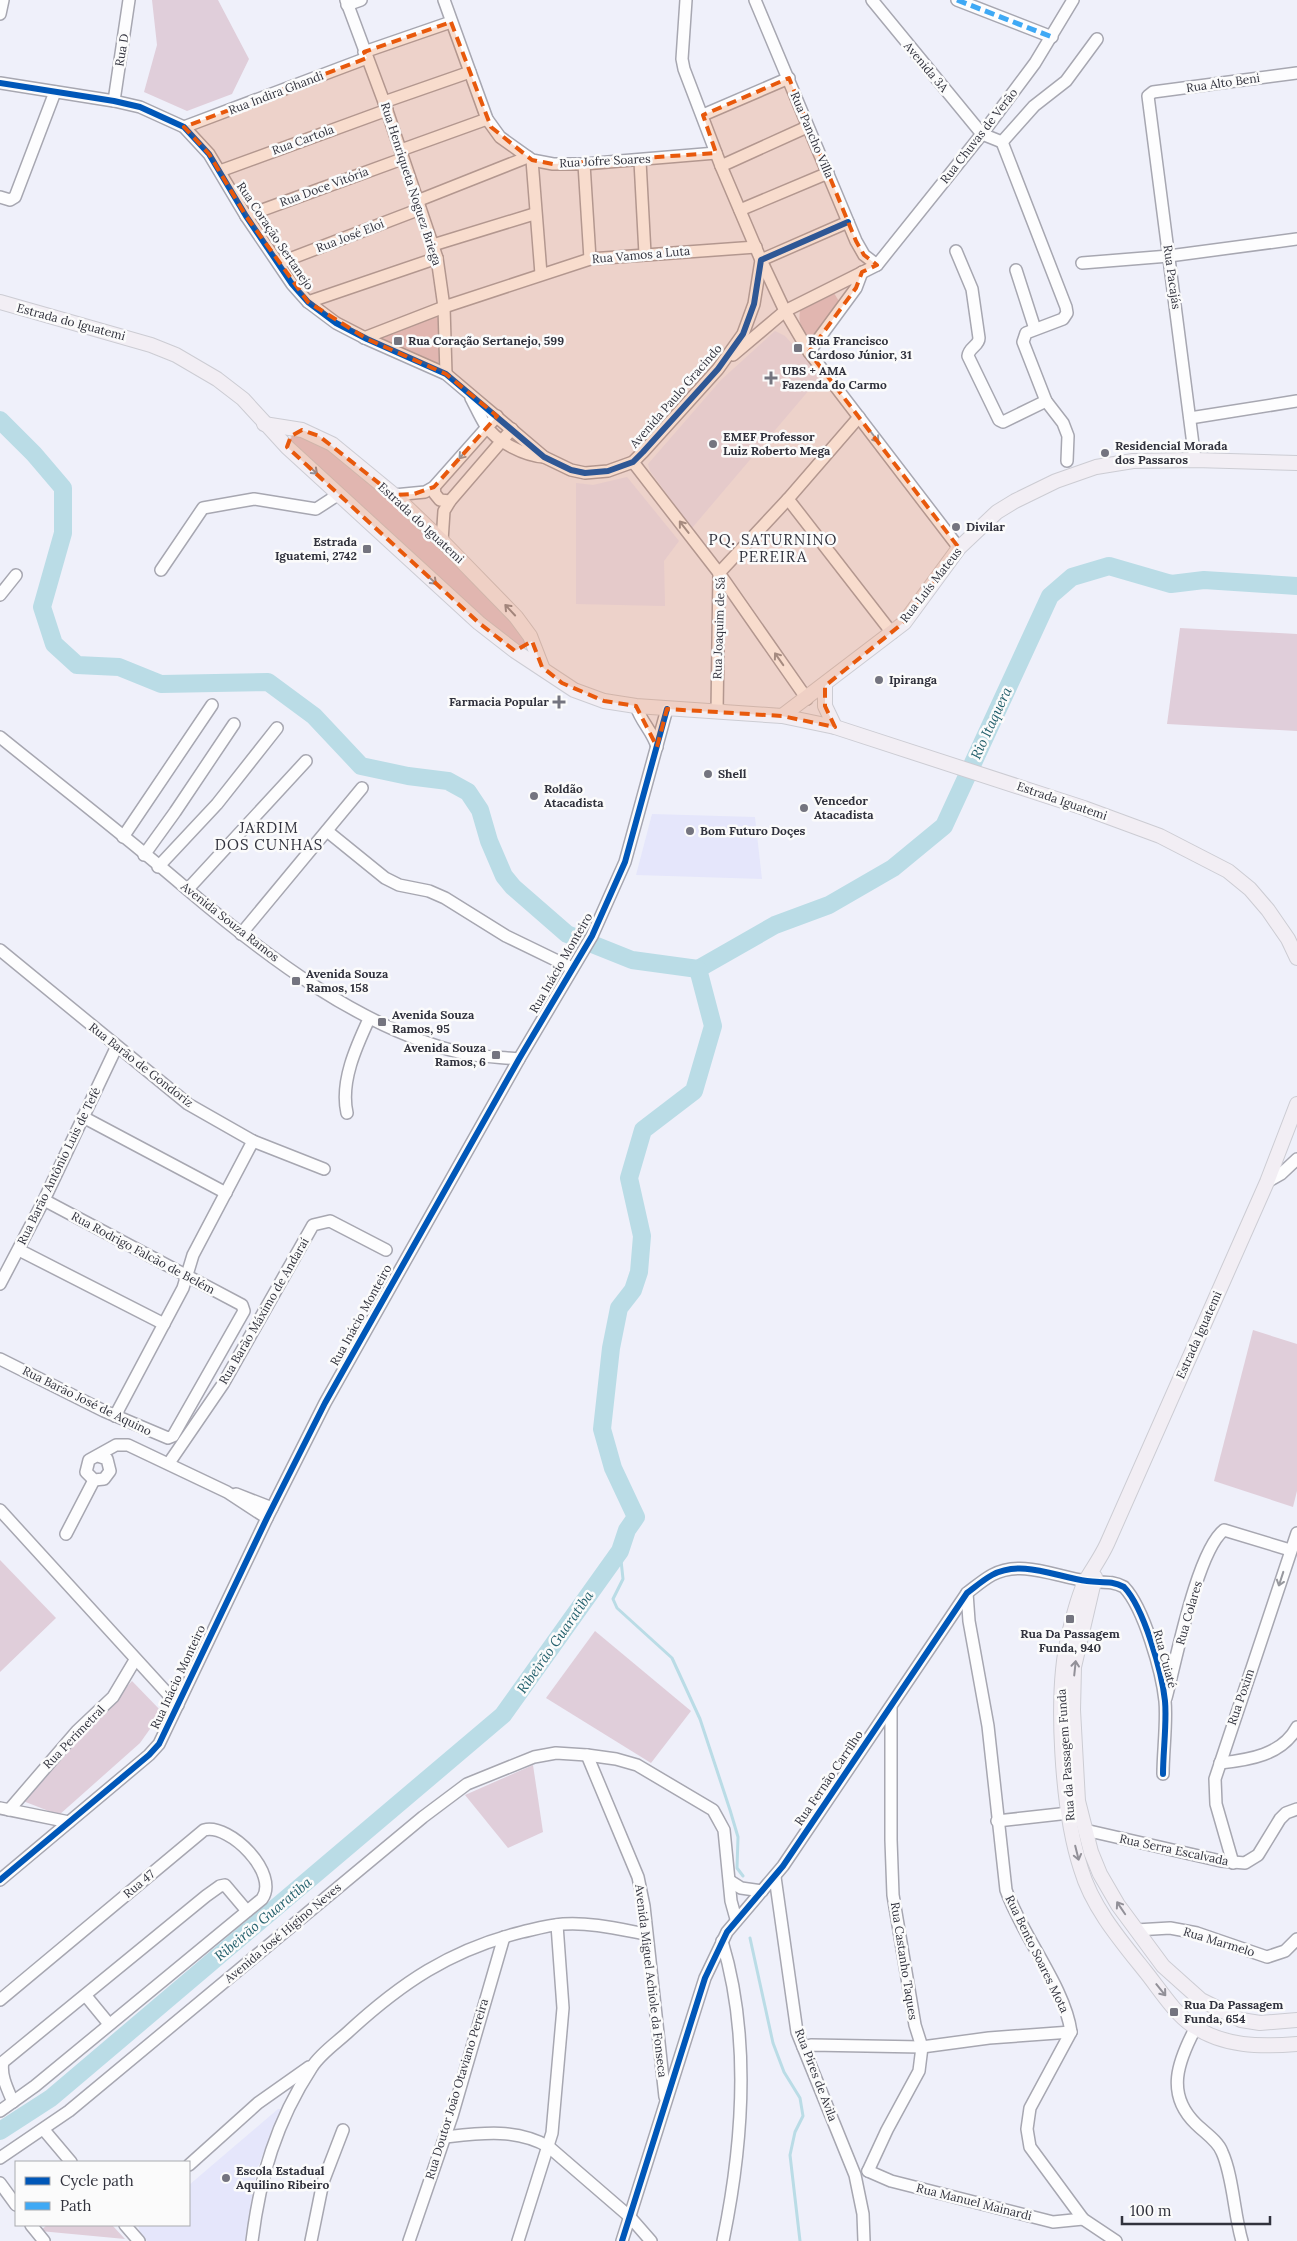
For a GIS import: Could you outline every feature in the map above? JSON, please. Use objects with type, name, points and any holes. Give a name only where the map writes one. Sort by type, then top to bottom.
[{"type":"main road","name":"Estrada do Iguatemi","points":[[0,302],[109,331],[176,355],[217,379],[243,399],[287,447],[479,623],[562,683],[586,695],[636,706],[782,716]]},
{"type":"main road","name":"Estrada do Iguatemi","points":[[264,424],[302,430],[319,436],[332,444],[394,496],[442,541],[504,604],[530,636],[542,667]]},
{"type":"main road","points":[[287,447],[291,436],[302,430]]},
{"type":"main road","name":"Rua Luís Mateus","points":[[782,716],[825,686],[908,619],[958,548],[1005,507],[1072,475],[1096,467],[1133,461],[1195,460],[1297,464]]},
{"type":"main road","points":[[515,650],[526,646],[530,636]]},
{"type":"main road","points":[[825,686],[825,706],[835,727]]},
{"type":"main road","name":"Estrada Iguatemi","points":[[782,716],[835,727],[967,768],[1160,836],[1228,871],[1250,889],[1268,910],[1288,939],[1297,958]]},
{"type":"main road","name":"Estrada Iguatemi","points":[[1090,1582],[1267,1182],[1297,1104]]},
{"type":"main road","name":"Rua da Passagem Funda","points":[[1090,1582],[1068,1635],[1061,1690],[1069,1813],[1081,1870],[1100,1908],[1144,1969],[1173,2006],[1196,2027],[1236,2044],[1268,2046],[1297,2044]]},
{"type":"main road","name":"Rua da Passagem Funda","points":[[1090,1582],[1074,1667],[1073,1710],[1078,1801],[1085,1830],[1100,1874],[1136,1930],[1163,1966],[1202,2000],[1221,2012],[1241,2020],[1260,2023],[1297,2020]]},
{"type":"street","points":[[0,14],[3,0]]},
{"type":"street","name":"Rua D","points":[[114,101],[129,0]]},
{"type":"street","points":[[346,2],[361,0]]},
{"type":"street","name":"Rua Jofre Soares","points":[[444,0],[486,119],[500,137],[530,158],[552,164],[584,164],[640,161],[716,153]]},
{"type":"street","name":"Avenida Paulo Gracindo","points":[[686,0],[682,59],[684,69],[721,166],[785,311],[809,352],[958,548]]},
{"type":"street","name":"Rua Pancho Villa","points":[[755,0],[848,222],[864,255],[877,265]]},
{"type":"street","name":"Avenida 3A","points":[[872,0],[982,134]]},
{"type":"street","points":[[957,0],[1052,37]]},
{"type":"street","name":"Rua Chuvas de Verão","points":[[877,265],[982,134],[1052,37],[1073,0]]},
{"type":"street","name":"Rua Henriqueta Noguez Briega","points":[[346,2],[386,106],[437,258],[444,307],[446,374]]},
{"type":"street","name":"Rua Indira Ghandi","points":[[184,127],[451,22]]},
{"type":"street","points":[[1002,142],[1034,106],[1066,81],[1098,39]]},
{"type":"street","name":"Rua Cartola","points":[[220,171],[470,72]]},
{"type":"street","name":"Rua Alto Beni","points":[[1149,94],[1297,72]]},
{"type":"street","points":[[703,115],[789,78]]},
{"type":"street","name":"Rua Coração Sertanejo","points":[[1,86],[114,101],[155,112],[184,127],[208,154],[246,216],[292,284],[308,302],[336,322],[364,338],[446,374],[544,457],[571,470],[585,473],[608,471],[633,462]]},
{"type":"street","points":[[0,197],[10,200],[15,197],[55,92]]},
{"type":"street","name":"Rua Pacajás","points":[[1149,94],[1195,460]]},
{"type":"street","name":"Rua Doce Vitória","points":[[246,216],[486,119]]},
{"type":"street","points":[[721,166],[807,127]]},
{"type":"street","points":[[982,134],[1002,142],[1066,307],[1067,313],[1064,319],[1026,333],[1023,342],[1046,401],[1063,423],[1068,436],[1067,461]]},
{"type":"street","points":[[530,158],[541,274]]},
{"type":"street","name":"Rua José Eloi","points":[[279,264],[530,158]]},
{"type":"street","points":[[640,161],[645,254]]},
{"type":"street","points":[[584,164],[590,259]]},
{"type":"street","points":[[740,210],[828,173]]},
{"type":"street","points":[[433,245],[534,214]]},
{"type":"street","points":[[761,260],[848,222]]},
{"type":"street","points":[[1082,262],[1169,256],[1297,239]]},
{"type":"street","name":"Rua Vamos a Luta","points":[[364,338],[444,307],[590,259],[756,247]]},
{"type":"street","points":[[956,251],[972,289],[979,338],[978,343],[969,350],[968,356],[999,420],[1003,422],[1046,401]]},
{"type":"street","points":[[308,302],[437,258]]},
{"type":"street","name":"Avenida Paulo Gracindo","points":[[633,462],[718,368],[747,326],[757,292],[761,260]]},
{"type":"street","points":[[718,368],[785,311],[877,265]]},
{"type":"street","points":[[1016,270],[1035,329]]},
{"type":"street","points":[[809,352],[856,288],[862,272]]},
{"type":"street","name":"Rua Coração Sertanejo","points":[[468,392],[487,427],[502,441],[531,455],[544,457]]},
{"type":"street","points":[[1190,418],[1297,401]]},
{"type":"street","points":[[394,496],[424,492],[434,487],[497,416]]},
{"type":"street","name":"Rua Joaquim de Sá","points":[[716,712],[719,573],[788,499],[859,416]]},
{"type":"street","points":[[442,541],[444,511],[450,501],[512,429]]},
{"type":"street","points":[[633,462],[719,573],[806,699]]},
{"type":"street","points":[[434,487],[435,494],[440,500],[450,501]]},
{"type":"street","points":[[161,570],[203,508],[254,499],[316,509],[339,494]]},
{"type":"street","points":[[788,499],[892,632]]},
{"type":"street","points":[[0,595],[16,575]]},
{"type":"street","points":[[123,837],[212,705]]},
{"type":"street","points":[[636,706],[657,747]]},
{"type":"street","name":"Rua Inácio Monteiro","points":[[0,1880],[154,1750],[178,1705],[269,1513],[325,1403],[519,1059],[592,936],[625,862],[667,709]]},
{"type":"street","points":[[144,855],[234,724]]},
{"type":"street","points":[[158,867],[217,804],[278,728]]},
{"type":"street","name":"Avenida Souza Ramos","points":[[0,737],[241,934],[369,1019],[396,1031],[461,1052],[519,1059]]},
{"type":"street","points":[[188,889],[306,762]]},
{"type":"street","points":[[241,934],[362,788]]},
{"type":"street","points":[[327,831],[384,878],[399,885],[429,891],[445,898],[506,936],[572,968]]},
{"type":"street","name":"Rua Barão de Gondoriz","points":[[0,950],[116,1048],[188,1104],[253,1141],[324,1169]]},
{"type":"street","points":[[348,1113],[345,1101],[347,1082],[358,1044],[369,1019]]},
{"type":"street","name":"Rua Barão Antônio Luis de Tefé","points":[[0,1284],[44,1200],[116,1048]]},
{"type":"street","points":[[83,1117],[226,1193]]},
{"type":"street","points":[[115,1416],[183,1288],[193,1254],[253,1141]]},
{"type":"street","points":[[1267,1182],[1281,1174],[1297,1159]]},
{"type":"street","name":"Rua Rodrigo Falcão de Belém","points":[[44,1200],[242,1305]]},
{"type":"street","name":"Rua Barão Máximo de Andaraí","points":[[169,1463],[223,1384],[313,1226],[324,1221],[330,1221],[386,1250]]},
{"type":"street","points":[[19,1250],[164,1324]]},
{"type":"street","name":"Rua Barão José de Aquino","points":[[0,1359],[115,1416],[165,1438],[171,1438],[243,1315],[244,1309],[242,1305]]},
{"type":"street","points":[[94,1480],[88,1474],[86,1466],[89,1460],[109,1448],[123,1444],[169,1463],[269,1513]]},
{"type":"street","points":[[94,1480],[104,1479],[110,1472],[107,1459],[98,1456]]},
{"type":"street","points":[[66,1534],[94,1480]]},
{"type":"street","points":[[0,1510],[178,1705]]},
{"type":"street","name":"Rua Colares","points":[[1165,1702],[1204,1563],[1213,1541],[1224,1530],[1290,1550]]},
{"type":"street","name":"Rua Poxim","points":[[1233,1863],[1214,1793],[1215,1779],[1297,1533]]},
{"type":"street","name":"Rua Fernão Carrilho","points":[[665,2101],[705,1978],[722,1941],[736,1920],[775,1877],[966,1593],[991,1575],[1005,1570],[1040,1570],[1090,1582]]},
{"type":"street","name":"Rua Cuiaté","points":[[1090,1582],[1106,1581],[1124,1587],[1137,1605],[1143,1618],[1165,1702],[1164,1774]]},
{"type":"street","name":"Rua Bento Soares Mota","points":[[966,1593],[969,1621],[988,1726],[1005,1883],[1012,1908],[1049,1976],[1070,2023],[1071,2032]]},
{"type":"street","name":"Rua Perimetral","points":[[4,1809],[77,1731],[113,1697],[135,1660]]},
{"type":"street","name":"Rua Castanho Taques","points":[[868,2170],[919,2070],[922,2047],[915,2025],[896,1924],[893,1895],[890,1840],[890,1708]]},
{"type":"street","points":[[1220,1763],[1255,1757],[1273,1751],[1288,1740],[1297,1727]]},
{"type":"street","name":"Avenida José Higino Neves","points":[[0,2158],[44,2130],[423,1817],[467,1784],[534,1757],[556,1753],[587,1755],[616,1759],[638,1765],[713,1810],[724,1830],[732,1910],[736,1920]]},
{"type":"street","name":"Avenida Miguel Achiole da Fonseca","points":[[587,1755],[638,1877],[644,1906],[665,2101],[622,2241]]},
{"type":"street","points":[[4,1809],[69,1822]]},
{"type":"street","name":"Rua Serra Escalvada","points":[[1085,1830],[1233,1863],[1245,1863],[1256,1858],[1280,1819],[1286,1813],[1297,1809]]},
{"type":"street","points":[[997,1821],[1069,1813]]},
{"type":"street","name":"Rua 47","points":[[0,2000],[204,1830],[221,1833],[250,1850],[261,1870],[267,1891],[262,1899],[247,1911]]},
{"type":"street","name":"Rua Pires de Avila","points":[[775,1877],[788,1980],[797,2032],[855,2175],[863,2214],[864,2241]]},
{"type":"street","points":[[730,1881],[741,1888],[762,1891]]},
{"type":"street","points":[[0,2112],[13,2102],[109,2024],[247,1911],[228,1887],[220,1886],[4,2062],[1,2067],[1,2076],[13,2102]]},
{"type":"street","points":[[190,2164],[258,2103],[313,2064],[379,2003],[438,1963],[463,1950],[504,1937],[557,1925],[594,1926],[646,1934]]},
{"type":"street","points":[[518,2241],[549,2147],[559,2070],[563,2008],[557,1925]]},
{"type":"street","name":"Rua Marmelo","points":[[1136,1930],[1170,1928],[1197,1933],[1267,1957],[1285,1951],[1297,1940]]},
{"type":"street","name":"Rua Doutor João Otaviano Pereira","points":[[409,2241],[445,2137],[504,1937]]},
{"type":"street","points":[[722,1941],[732,1979],[741,2081],[740,2118],[723,2241]]},
{"type":"street","points":[[86,1996],[109,2024]]},
{"type":"street","points":[[1196,2027],[1182,2058],[1176,2081],[1177,2091],[1183,2110],[1221,2149],[1242,2241]]},
{"type":"street","points":[[803,2047],[811,2045],[922,2047],[989,2038],[1071,2032]]},
{"type":"street","points":[[1071,2032],[1030,2108],[1026,2129],[1030,2147],[1083,2219],[1116,2241]]},
{"type":"street","points":[[252,2241],[263,2175],[282,2124],[313,2064]]},
{"type":"street","points":[[44,2130],[70,2161]]},
{"type":"street","points":[[311,2241],[323,2182],[343,2130]]},
{"type":"street","points":[[445,2137],[510,2134],[526,2136],[549,2147],[630,2217],[651,2241]]},
{"type":"street","points":[[855,2175],[868,2170]]},
{"type":"street","name":"Rua Manuel Mainardi","points":[[868,2170],[891,2181],[1053,2222],[1083,2219]]},
{"type":"street","points":[[0,2183],[15,2204]]},
{"type":"street","points":[[32,2226],[44,2241]]},
{"type":"street","points":[[126,2226],[139,2241]]},
{"type":"street","points":[[726,2226],[729,2241]]},
{"type":"highlighted area","points":[[451,22],[491,127],[532,160],[553,164],[716,153],[703,115],[789,78],[856,241],[864,255],[877,265],[862,272],[856,288],[809,352],[959,548],[908,619],[825,686],[825,706],[835,727],[782,716],[667,709],[657,747],[636,706],[604,701],[562,683],[542,667],[532,641],[515,651],[479,623],[287,447],[291,436],[302,430],[319,436],[394,495],[414,494],[434,487],[497,416],[446,374],[367,339],[308,302],[246,216],[209,154],[184,127],[367,58],[364,52]]},
{"type":"shaded area","points":[[152,0],[218,0],[249,59],[232,94],[187,111],[144,92],[157,45]]},
{"type":"shaded area","points":[[834,293],[840,303],[817,332],[810,337],[801,326],[800,311],[813,302]]},
{"type":"shaded area","points":[[444,308],[445,373],[366,338]]},
{"type":"shaded area","name":"EMEF Professor Luiz Roberto Mega","points":[[775,331],[785,336],[821,376],[692,528],[650,471],[648,464],[721,380]]},
{"type":"shaded area","points":[[295,433],[319,436],[504,604],[528,643],[522,649],[515,651],[288,442]]},
{"type":"shaded area","points":[[627,477],[679,541],[664,561],[665,606],[576,604],[576,483],[593,485]]},
{"type":"shaded area","points":[[1180,628],[1297,634],[1297,731],[1167,724]]},
{"type":"shaded area","points":[[652,814],[755,817],[762,879],[636,875]]},
{"type":"shaded area","points":[[1253,1330],[1297,1344],[1297,1491],[1293,1507],[1214,1481]]},
{"type":"shaded area","points":[[0,1560],[56,1618],[0,1672]]},
{"type":"shaded area","points":[[595,1631],[691,1711],[651,1763],[546,1698]]},
{"type":"shaded area","points":[[132,1681],[162,1712],[140,1743],[59,1815],[23,1801]]},
{"type":"shaded area","points":[[533,1765],[543,1832],[508,1848],[465,1795]]},
{"type":"shaded area","name":"Escola Estadual Aquilino Ribeiro","points":[[278,2109],[281,2109],[256,2172],[245,2241],[147,2241],[140,2233],[138,2226],[190,2226],[190,2184]]},
{"type":"shaded area","points":[[46,2226],[113,2226],[125,2239],[40,2231]]},
{"type":"waterway","points":[[0,420],[34,454],[63,488],[63,533],[42,607],[54,644],[77,665],[119,667],[161,684],[268,682],[314,716],[361,766],[408,776],[448,781],[468,792],[480,810],[489,841],[504,876],[513,887],[567,934],[632,960],[698,969]]},
{"type":"waterway","name":"Rio Itaquera","points":[[698,969],[775,925],[829,905],[893,868],[944,826],[1050,596],[1072,577],[1109,566],[1171,584],[1204,580],[1297,586]]},
{"type":"waterway","name":"Ribeirão Guaratiba","points":[[0,2131],[51,2098],[503,1715],[620,1551],[627,1530],[636,1517],[613,1468],[602,1429],[611,1348],[619,1308],[633,1290],[639,1272],[642,1236],[629,1178],[643,1130],[694,1091],[713,1026],[698,969]]},
{"type":"waterway","points":[[620,1551],[623,1579],[613,1599],[617,1608],[672,1658],[700,1719],[730,1810],[738,1837],[737,1868],[743,1876]]},
{"type":"waterway","points":[[750,1938],[773,2043],[784,2072],[800,2098],[803,2116],[795,2132],[790,2155],[800,2241]]},
{"type":"marked path","points":[[957,0],[1052,37]]},
{"type":"cycle path","points":[[0,83],[114,101],[140,107],[184,127],[209,154],[246,216],[292,284],[308,302],[336,323],[446,374],[544,457],[571,470],[585,473],[608,471],[633,462],[718,369],[743,334],[754,304],[761,260],[848,222]]},
{"type":"cycle path","points":[[0,1880],[149,1755],[159,1744],[267,1518],[325,1403],[519,1059],[592,936],[625,862],[667,709]]},
{"type":"cycle path","points":[[622,2241],[705,1978],[727,1932],[783,1866],[967,1593],[992,1575],[1003,1570],[1015,1569],[1039,1570],[1075,1579],[1115,1583],[1124,1587],[1145,1625],[1160,1674],[1165,1701],[1163,1774]]},
{"type":"place","name":"Rua Coração Sertanejo, 599","points":[[398,341]]},
{"type":"place","name":"Rua Francisco Cardoso Júnior, 31","points":[[798,348]]},
{"type":"place","name":"UBS + AMA Fazenda do Carmo","points":[[771,378]]},
{"type":"place","name":"EMEF Professor Luiz Roberto Mega","points":[[713,444]]},
{"type":"place","name":"Residencial Morada dos Passaros","points":[[1105,453]]},
{"type":"place","name":"Divilar","points":[[956,527]]},
{"type":"place","name":"Estrada Iguatemi, 2742","points":[[367,549]]},
{"type":"place","name":"Ipiranga","points":[[879,680]]},
{"type":"place","name":"Farmacia Popular","points":[[559,702]]},
{"type":"place","name":"Shell","points":[[708,774]]},
{"type":"place","name":"Roldão Atacadista","points":[[534,796]]},
{"type":"place","name":"Vencedor Atacadista","points":[[804,808]]},
{"type":"place","name":"Bom Futuro Doçes","points":[[690,831]]},
{"type":"place","name":"Avenida Souza Ramos, 158","points":[[296,981]]},
{"type":"place","name":"Avenida Souza Ramos, 95","points":[[382,1022]]},
{"type":"place","name":"Avenida Souza Ramos, 6","points":[[496,1055]]},
{"type":"place","name":"Rua Da Passagem Funda, 940","points":[[1070,1619]]},
{"type":"place","name":"Rua Da Passagem Funda, 654","points":[[1174,2012]]},
{"type":"place","name":"Escola Estadual Aquilino Ribeiro","points":[[226,2178]]},
{"type":"district","name":"PQ. SATURNINO PEREIRA","points":[[773,548]]},
{"type":"district","name":"JARDIM DOS CUNHAS","points":[[269,836]]}]
